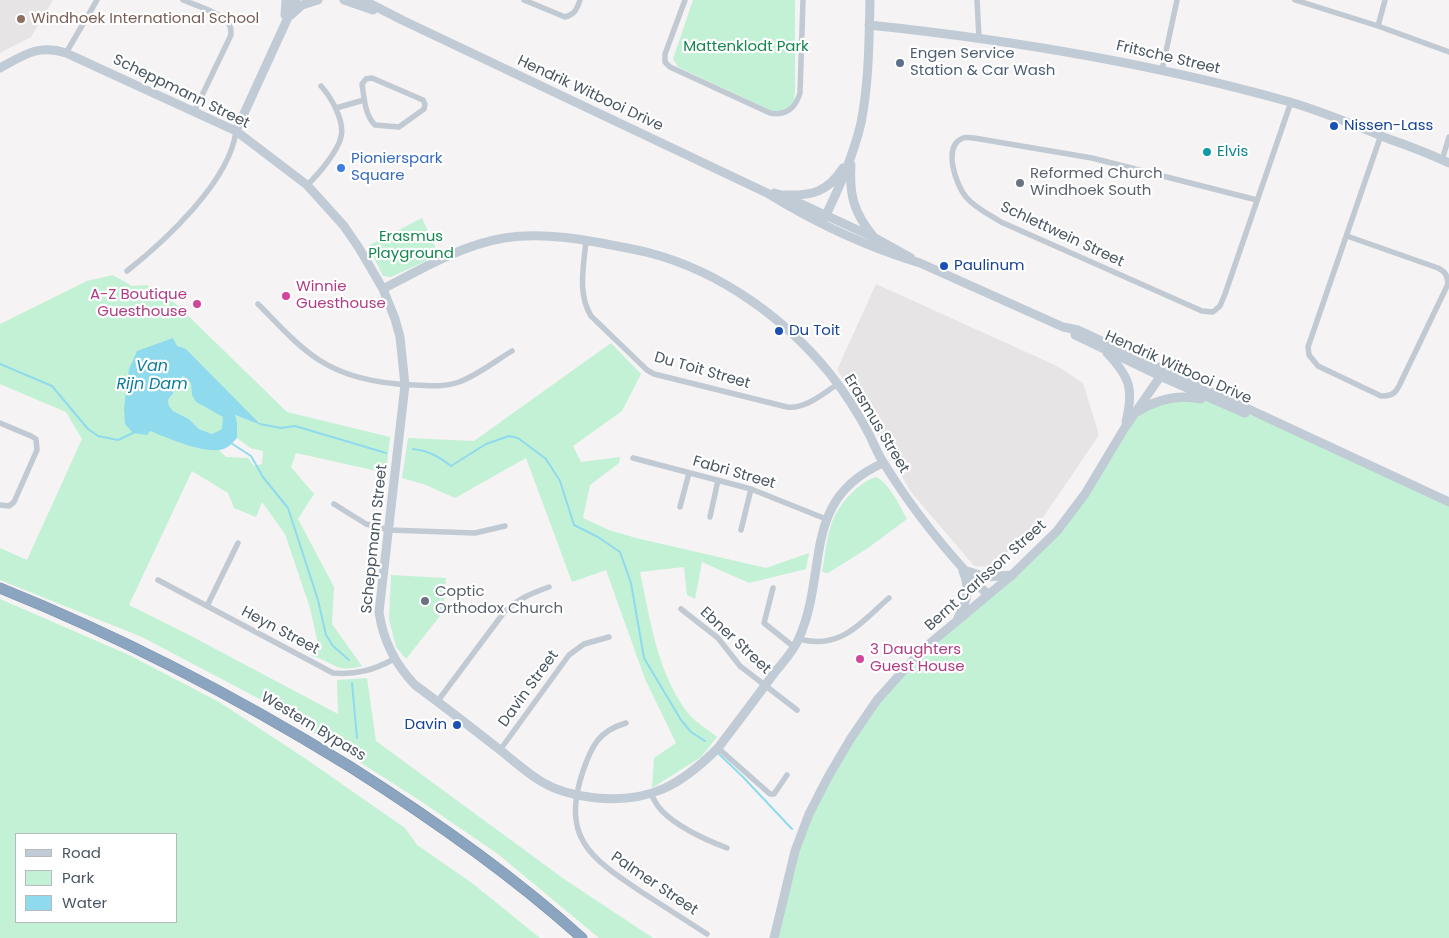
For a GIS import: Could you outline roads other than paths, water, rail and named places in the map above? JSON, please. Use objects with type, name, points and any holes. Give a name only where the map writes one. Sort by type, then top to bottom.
[{"type":"highway","name":"Western Bypass","points":[[0,588],[62,613],[178,668],[296,734],[418,809],[442,826],[489,860],[582,938]]},
{"type":"street","points":[[66,53],[97,0]]},
{"type":"street","points":[[183,0],[222,17],[231,29],[231,35],[194,112]]},
{"type":"street","points":[[284,22],[286,0]]},
{"type":"street","points":[[127,271],[158,245],[200,201],[220,172],[284,22],[296,0]]},
{"type":"street","points":[[284,22],[302,5],[318,0]]},
{"type":"street","name":"Hendrik Witbooi Drive","points":[[344,0],[402,20]]},
{"type":"street","name":"Hendrik Witbooi Drive","points":[[363,0],[767,193],[790,207],[875,238],[920,263]]},
{"type":"street","points":[[524,0],[565,17],[572,15],[577,9],[580,0]]},
{"type":"street","points":[[686,0],[665,54],[665,62],[670,68],[770,113],[784,114],[791,110],[800,93],[803,0]]},
{"type":"street","points":[[824,220],[844,176],[863,109],[870,25],[870,0]]},
{"type":"street","points":[[977,0],[979,38]]},
{"type":"street","points":[[1162,70],[1177,0]]},
{"type":"street","points":[[1296,0],[1378,26],[1449,52]]},
{"type":"street","points":[[1378,26],[1385,0]]},
{"type":"street","name":"Fritsche Street","points":[[870,25],[979,38],[1082,54],[1162,70],[1291,102],[1348,122],[1446,161]]},
{"type":"street","name":"Scheppmann Street","points":[[0,68],[37,49],[56,49],[236,131],[307,185],[344,226],[383,289],[395,319],[400,337],[405,385],[379,612],[381,625],[394,659],[415,685],[543,783],[576,796],[611,799],[632,798],[651,794],[681,780],[695,770],[718,748],[799,639],[813,589],[826,519],[839,495],[852,481],[869,469],[883,463]]},
{"type":"street","points":[[372,78],[422,100],[425,106],[402,126],[393,127],[373,123],[364,100],[362,84],[366,79],[372,78]]},
{"type":"street","points":[[307,185],[320,170],[341,137],[336,108],[329,95],[321,86]]},
{"type":"street","points":[[336,108],[364,100]]},
{"type":"street","name":"Schlettwein Street","points":[[1257,200],[1092,158],[974,138],[964,138],[956,143],[951,154],[953,168],[965,196],[973,204],[994,218],[1202,311],[1213,312],[1220,306],[1257,200],[1291,102]]},
{"type":"street","points":[[1347,236],[1438,268],[1445,272],[1448,277],[1448,284],[1399,386],[1392,395],[1381,396],[1318,366],[1309,355],[1308,347],[1381,135]]},
{"type":"street","points":[[1446,161],[1449,137]]},
{"type":"street","points":[[782,195],[810,194],[827,187],[839,174],[851,155]]},
{"type":"street","points":[[851,155],[851,192],[854,205],[860,220],[875,238]]},
{"type":"street","name":"Hendrik Witbooi Drive","points":[[767,193],[782,195],[824,220],[898,256],[920,263],[1063,326],[1078,330],[1218,402],[1272,424],[1285,427]]},
{"type":"street","name":"Erasmus Street","points":[[383,289],[457,253],[489,241],[504,238],[540,236],[586,240],[651,253],[708,275],[737,292],[772,317],[811,352],[838,384],[862,420],[883,463],[914,511],[962,569],[988,595]]},
{"type":"street","name":"Du Toit Street","points":[[586,240],[582,294],[587,309],[647,370],[654,374],[787,408],[808,403],[838,384]]},
{"type":"street","points":[[258,304],[305,350],[326,364],[359,377],[405,385],[435,386],[459,382],[473,376],[512,351]]},
{"type":"street","name":"Hendrik Witbooi Drive","points":[[1063,326],[1075,335],[1104,350],[1274,420],[1285,427],[1449,502]]},
{"type":"street","points":[[1104,350],[1119,367],[1130,389],[1131,397],[1124,430]]},
{"type":"street","name":"Bernt Carlsson Street","points":[[774,938],[795,851],[809,814],[851,738],[882,693],[922,650],[1012,575],[1057,531],[1074,511],[1134,414],[1162,374]]},
{"type":"street","points":[[1134,414],[1155,402],[1168,398],[1191,397],[1218,402]]},
{"type":"street","points":[[0,423],[31,436],[36,440],[38,450],[14,502],[10,506],[0,505]]},
{"type":"street","name":"Fabri Street","points":[[633,458],[751,488],[826,519]]},
{"type":"street","points":[[680,507],[689,473]]},
{"type":"street","points":[[710,517],[718,480]]},
{"type":"street","points":[[740,530],[751,488]]},
{"type":"street","points":[[334,504],[366,524],[389,530],[475,533],[505,526]]},
{"type":"street","points":[[207,606],[238,543]]},
{"type":"street","points":[[962,569],[986,577],[1012,575]]},
{"type":"street","points":[[956,622],[967,598],[967,582],[962,569]]},
{"type":"street","name":"Heyn Street","points":[[158,580],[333,672],[349,674],[367,672],[394,659]]},
{"type":"street","points":[[437,702],[505,611],[516,601],[549,587]]},
{"type":"street","points":[[773,588],[764,623],[794,647]]},
{"type":"street","points":[[799,639],[816,642],[837,639],[848,634],[889,598]]},
{"type":"street","name":"Ebner Street","points":[[681,609],[718,638],[735,660],[796,710]]},
{"type":"street","name":"Davin Street","points":[[500,750],[569,655],[584,644],[610,637]]},
{"type":"street","name":"Palmer Street","points":[[626,723],[613,727],[599,738],[587,761],[576,796],[576,825],[580,836],[589,852],[598,862],[707,934]]},
{"type":"street","points":[[718,748],[770,794],[774,794],[787,775]]},
{"type":"street","points":[[651,794],[661,810],[668,816],[701,837],[727,848]]},
{"type":"water","name":"Van Rijn Dam","points":[[173,338],[177,346],[186,349],[261,425],[235,415],[237,438],[227,448],[221,450],[193,447],[150,431],[147,435],[133,433],[125,424],[124,408],[129,369],[137,351]],"holes":[[[183,376],[191,383],[192,395],[196,402],[223,417],[222,429],[212,434],[199,429],[189,419],[173,411],[169,406],[168,400],[173,394],[176,382]]]},
{"type":"waterway","points":[[0,364],[52,386],[88,429],[98,436],[118,440],[135,432]]},
{"type":"waterway","points":[[260,424],[281,428],[295,426],[386,453]]},
{"type":"waterway","points":[[413,449],[433,454],[451,466],[486,444],[509,436],[518,438],[546,459],[560,481],[574,525],[598,537],[620,552],[631,583],[644,658],[681,720],[691,732],[705,741]]},
{"type":"waterway","points":[[231,443],[251,456],[263,477],[288,508],[318,600],[326,635],[333,646],[349,660]]},
{"type":"waterway","points":[[352,683],[357,738]]},
{"type":"waterway","points":[[719,754],[792,829]]},
{"type":"place","name":"Windhoek International School","points":[[21,19]]},
{"type":"place","name":"Engen Service Station & Car Wash","points":[[900,63]]},
{"type":"place","name":"Nissen-Lass","points":[[1334,126]]},
{"type":"place","name":"Elvis","points":[[1207,152]]},
{"type":"place","name":"Pionierspark Square","points":[[341,168]]},
{"type":"place","name":"Reformed Church Windhoek South","points":[[1020,183]]},
{"type":"place","name":"Paulinum","points":[[944,266]]},
{"type":"place","name":"Winnie Guesthouse","points":[[286,296]]},
{"type":"place","name":"A-Z Boutique Guesthouse","points":[[197,304]]},
{"type":"place","name":"Du Toit","points":[[779,331]]},
{"type":"place","name":"Coptic Orthodox Church","points":[[425,601]]},
{"type":"place","name":"3 Daughters Guest House","points":[[860,659]]},
{"type":"place","name":"Davin","points":[[457,725]]},
{"type":"park label","name":"Mattenklodt Park","points":[[746,47]]},
{"type":"park label","name":"Erasmus Playground","points":[[411,246]]}]
